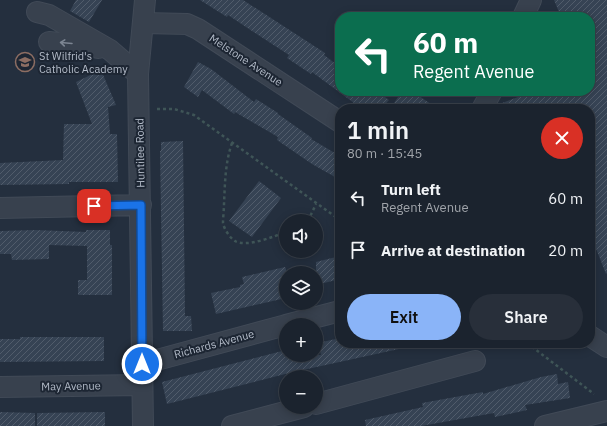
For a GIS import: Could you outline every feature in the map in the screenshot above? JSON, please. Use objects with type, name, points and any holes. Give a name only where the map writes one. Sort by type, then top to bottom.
[{"type":"street","name":"Huntilee Road","points":[[143,426],[138,74],[145,0]]},
{"type":"street","points":[[526,12],[531,0]]},
{"type":"street","points":[[37,12],[49,15],[110,50],[138,74]]},
{"type":"street","name":"Melstone Avenue","points":[[144,23],[187,24],[198,29],[335,119]]},
{"type":"street","points":[[49,42],[110,50]]},
{"type":"street","points":[[0,208],[141,205]]},
{"type":"street","name":"Richards Avenue","points":[[313,318],[335,312]]},
{"type":"street","name":"Richards Avenue","points":[[142,364],[279,327]]},
{"type":"street","points":[[595,339],[607,347]]},
{"type":"street","points":[[323,402],[475,361]]},
{"type":"street","name":"May Avenue","points":[[0,388],[142,385]]},
{"type":"street","points":[[545,426],[607,411]]},
{"type":"street","points":[[232,426],[279,414]]},
{"type":"path","points":[[139,109],[174,109],[194,115],[335,217]]},
{"type":"path","points":[[232,143],[228,154],[223,224],[235,242],[246,243],[279,234]]},
{"type":"path","points":[[311,214],[316,204]]},
{"type":"path","points":[[534,348],[595,395]]},
{"type":"building","points":[[76,0],[102,0],[89,22],[70,11]]},
{"type":"building","points":[[200,0],[243,0],[325,53],[324,55],[335,63],[335,89],[312,72],[311,74],[287,58],[289,55],[228,15],[227,17]]},
{"type":"building","points":[[554,0],[607,0],[606,274],[595,246],[595,104],[500,104],[521,96],[595,96],[595,12],[559,12]]},
{"type":"building","points":[[198,62],[211,69],[254,102],[256,99],[278,113],[312,138],[311,139],[335,153],[335,177],[312,164],[277,140],[278,137],[235,112],[234,114],[202,90],[198,97],[184,87]]},
{"type":"building","points":[[101,70],[116,105],[108,107],[110,134],[117,134],[118,182],[69,182],[69,184],[0,185],[0,163],[63,160],[64,124],[92,124],[76,82]]},
{"type":"building","points":[[344,96],[384,96],[389,100],[385,104],[355,104]]},
{"type":"building","points":[[399,96],[419,96],[431,104],[393,104]]},
{"type":"building","points":[[183,141],[185,316],[191,316],[192,331],[163,331],[160,151],[161,142]]},
{"type":"building","points":[[259,181],[281,198],[252,237],[229,221]]},
{"type":"building","points":[[35,230],[86,232],[86,230],[110,230],[110,245],[112,245],[112,295],[78,295],[78,280],[87,280],[87,246],[49,245],[49,259],[12,260],[11,254],[0,254],[0,231]]},
{"type":"building","points":[[335,257],[335,280],[323,283],[323,266],[316,266],[316,262]]},
{"type":"building","points":[[279,268],[279,300],[216,314],[211,293],[240,287],[240,285],[244,284],[242,277]]},
{"type":"building","points":[[20,337],[104,337],[104,361],[0,362],[0,339],[20,339]]},
{"type":"building","points":[[335,339],[335,348],[399,349],[303,370],[279,370],[279,376],[167,404],[162,382],[279,352],[279,362],[323,362],[323,342]]},
{"type":"building","points":[[557,374],[558,384],[568,382],[570,398],[525,405],[527,410],[495,417],[494,413],[421,426],[366,426],[365,420],[423,407],[422,403],[483,392],[483,394],[541,377]]},
{"type":"building","points":[[0,412],[35,413],[35,426],[0,426]]},
{"type":"building","points":[[105,412],[105,426],[37,426],[37,413]]},
{"type":"place","name":"St Wilfrid's Catholic Academy","points":[[25,62]]},
{"type":"route","points":[[94,206],[141,205],[142,364]]}]
